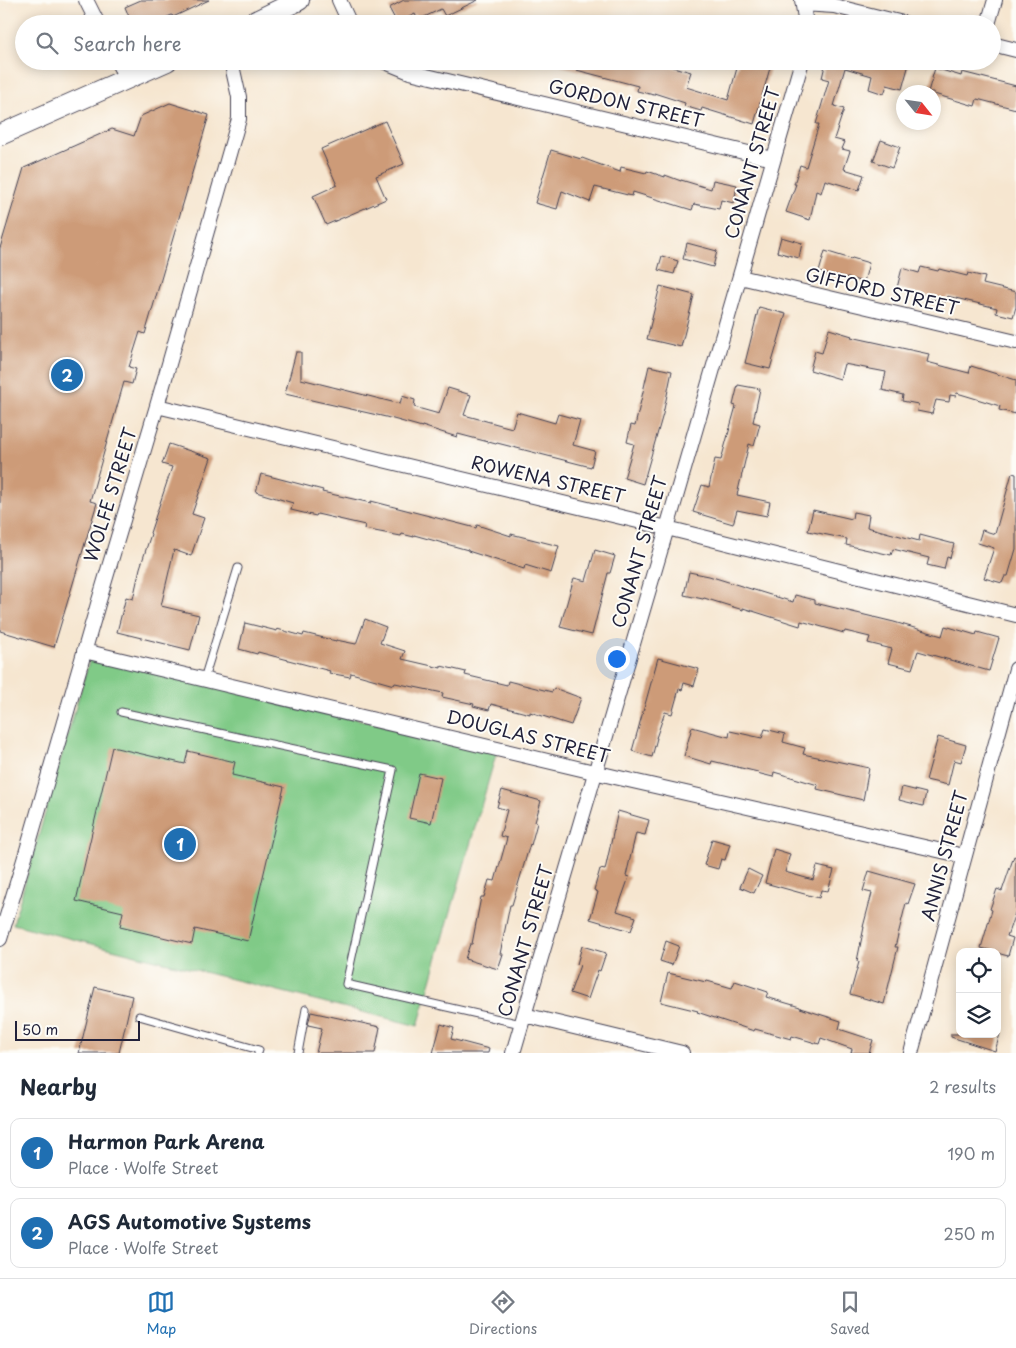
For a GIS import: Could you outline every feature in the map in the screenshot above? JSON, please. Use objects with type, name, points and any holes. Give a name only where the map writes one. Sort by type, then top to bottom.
[{"type":"main road","points":[[268,15],[299,0]]},
{"type":"main road","points":[[0,135],[147,70]]},
{"type":"street","points":[[86,0],[94,15]]},
{"type":"street","points":[[339,0],[346,15]]},
{"type":"street","points":[[991,15],[995,0]]},
{"type":"street","points":[[804,15],[802,2],[834,6],[870,15]]},
{"type":"street","points":[[1001,46],[1016,50]]},
{"type":"street","points":[[122,70],[127,79]]},
{"type":"street","name":"WOLFE STREET","points":[[0,939],[157,406],[239,119],[239,97],[233,70]]},
{"type":"street","name":"GORDON STREET","points":[[405,70],[773,159]]},
{"type":"street","name":"CONANT STREET","points":[[513,1053],[799,70]]},
{"type":"street","name":"GIFFORD STREET","points":[[740,277],[1016,342]]},
{"type":"street","name":"ROWENA STREET","points":[[157,406],[667,528],[1016,615]]},
{"type":"street","name":"DOUGLAS STREET","points":[[84,651],[595,772],[964,856]]},
{"type":"street","name":"ANNIS STREET","points":[[911,1053],[1016,669]]},
{"type":"street","points":[[523,1020],[682,1053]]},
{"type":"lane","points":[[204,679],[238,568]]},
{"type":"lane","points":[[121,712],[393,770],[346,984],[523,1020]]},
{"type":"lane","points":[[298,1053],[306,1009]]},
{"type":"lane","points":[[139,1016],[259,1050],[258,1053]]},
{"type":"green space","points":[[90,658],[497,751],[418,1026],[13,924]]},
{"type":"building","points":[[141,0],[209,0],[177,15],[128,15],[125,7]]},
{"type":"building","points":[[404,0],[478,0],[447,15],[444,15],[441,9],[428,15],[393,15],[389,8]]},
{"type":"building","points":[[576,70],[684,70],[691,72],[686,87],[728,100],[736,70],[769,70],[754,124],[702,108],[701,111],[684,106],[685,103],[654,93],[654,95],[637,91],[638,86]]},
{"type":"building","points":[[824,70],[844,70],[834,106],[844,109],[834,139],[845,142],[842,149],[850,151],[844,169],[864,175],[859,190],[825,180],[821,193],[816,191],[810,220],[786,212],[796,184],[794,184],[800,165],[806,167],[819,124],[816,124],[829,80],[822,78]]},
{"type":"building","points":[[852,70],[907,70],[903,85],[896,85],[896,87],[887,85],[884,94],[869,89],[872,76]]},
{"type":"building","points":[[934,70],[942,70],[961,76],[962,72],[1016,86],[1016,109],[977,99],[975,106],[941,96],[941,85],[930,85]]},
{"type":"building","points":[[170,103],[209,115],[145,334],[140,332],[129,367],[136,369],[132,384],[124,382],[90,501],[97,503],[54,647],[0,631],[0,248],[24,168],[112,129],[134,136],[141,116]]},
{"type":"building","points":[[385,121],[404,164],[376,176],[386,199],[326,225],[313,196],[337,185],[321,149]]},
{"type":"building","points":[[881,140],[900,147],[892,168],[873,161]]},
{"type":"building","points":[[551,150],[582,158],[620,172],[621,167],[646,173],[647,171],[711,189],[713,180],[737,185],[734,203],[721,200],[719,209],[694,204],[692,210],[633,192],[632,196],[595,187],[590,202],[562,191],[557,209],[535,203]]},
{"type":"building","points":[[781,237],[802,243],[799,258],[777,252]]},
{"type":"building","points":[[687,243],[717,251],[713,267],[683,259]]},
{"type":"building","points":[[825,251],[869,263],[864,282],[819,272]]},
{"type":"building","points":[[662,256],[678,261],[674,274],[658,270]]},
{"type":"building","points":[[921,267],[967,276],[968,273],[985,277],[983,284],[1016,292],[1016,307],[1013,317],[996,313],[997,308],[947,296],[946,302],[897,288],[902,268],[919,273]]},
{"type":"building","points":[[660,286],[694,295],[681,347],[647,339]]},
{"type":"building","points":[[759,307],[786,314],[770,369],[745,363]]},
{"type":"building","points":[[829,329],[851,337],[929,354],[927,362],[969,373],[971,366],[1016,380],[1016,414],[999,410],[1000,406],[957,393],[956,396],[950,395],[949,402],[936,400],[932,414],[917,411],[918,404],[902,401],[903,395],[882,390],[886,372],[844,364],[840,379],[810,370],[815,351],[822,353]]},
{"type":"building","points":[[296,352],[301,352],[301,379],[400,404],[402,396],[415,400],[414,407],[439,414],[448,388],[471,395],[464,415],[512,428],[517,412],[555,423],[558,414],[580,420],[573,445],[595,451],[591,467],[458,434],[457,437],[386,417],[285,394]]},
{"type":"building","points":[[649,366],[672,371],[663,414],[643,484],[624,478],[634,444],[627,442],[631,425],[635,426]]},
{"type":"building","points":[[738,385],[760,389],[753,422],[760,424],[754,446],[749,444],[737,495],[770,502],[767,516],[737,510],[733,524],[693,512],[702,485],[709,487],[715,459],[721,460],[736,406],[733,405]]},
{"type":"building","points":[[169,444],[211,458],[192,514],[204,518],[191,556],[174,550],[161,606],[199,615],[190,650],[117,632],[126,597],[133,599],[150,533],[172,467],[162,464]]},
{"type":"building","points":[[1012,473],[1016,474],[1016,549],[1008,576],[1005,576],[1002,583],[984,578],[994,548],[978,543],[982,530],[995,534]]},
{"type":"building","points":[[261,474],[323,490],[322,492],[371,503],[371,501],[476,528],[477,525],[511,536],[511,534],[559,546],[551,573],[525,565],[524,569],[468,550],[414,535],[414,537],[402,534],[401,536],[364,529],[365,525],[291,510],[293,503],[256,492]]},
{"type":"building","points":[[813,510],[852,519],[853,512],[869,515],[867,527],[919,541],[920,535],[954,544],[950,558],[947,557],[944,569],[927,565],[929,558],[893,549],[891,555],[846,545],[847,539],[808,531]]},
{"type":"building","points":[[595,550],[615,556],[610,573],[608,573],[592,635],[560,627],[574,578],[586,581]]},
{"type":"building","points":[[689,572],[709,576],[793,602],[795,595],[815,600],[815,603],[942,636],[945,626],[976,635],[977,632],[999,638],[989,671],[918,651],[912,669],[888,663],[892,649],[868,643],[870,637],[845,631],[844,633],[801,621],[800,626],[743,608],[743,610],[704,598],[684,595]]},
{"type":"building","points":[[365,619],[386,627],[380,643],[405,651],[402,659],[466,672],[465,675],[507,685],[508,681],[552,692],[554,688],[581,698],[571,725],[530,712],[530,714],[491,704],[489,710],[473,706],[474,704],[442,697],[443,693],[395,683],[394,685],[351,673],[350,677],[329,673],[330,671],[258,652],[257,654],[239,649],[245,623],[303,636],[304,633],[356,644]]},
{"type":"building","points":[[658,658],[699,669],[694,686],[684,683],[682,690],[679,689],[672,714],[665,712],[652,757],[632,751]]},
{"type":"building","points":[[692,727],[729,737],[730,731],[762,738],[765,729],[785,734],[783,742],[805,748],[803,754],[869,768],[863,800],[817,789],[818,785],[774,772],[773,777],[712,761],[711,764],[684,756]]},
{"type":"building","points":[[938,737],[966,745],[961,762],[954,760],[948,785],[926,780]]},
{"type":"building","points":[[112,747],[185,764],[188,751],[235,762],[232,775],[284,787],[248,941],[195,929],[192,944],[120,927],[123,912],[76,901]]},
{"type":"building","points":[[419,773],[441,778],[431,823],[409,818]]},
{"type":"building","points":[[902,787],[926,793],[923,806],[899,800]]},
{"type":"building","points":[[502,790],[541,801],[531,845],[512,905],[510,905],[500,954],[503,954],[498,969],[465,959],[470,944],[472,944],[481,897],[484,897],[489,880],[495,881],[507,838],[500,836],[507,810],[497,807]]},
{"type":"building","points":[[618,811],[649,820],[645,835],[636,833],[626,876],[629,877],[617,911],[636,917],[631,931],[590,919],[598,892],[594,890],[600,869],[605,870]]},
{"type":"building","points":[[712,839],[730,844],[725,860],[721,859],[718,869],[704,865]]},
{"type":"building","points":[[774,849],[790,854],[785,872],[813,880],[817,866],[834,870],[828,891],[821,890],[819,898],[765,883]]},
{"type":"building","points":[[1014,856],[1016,857],[1016,910],[1007,936],[1013,938],[1008,956],[1001,954],[1001,948],[981,948],[992,910],[990,909],[997,889],[1002,891]]},
{"type":"building","points":[[748,869],[762,876],[754,893],[740,887]]},
{"type":"building","points":[[869,871],[915,884],[908,904],[906,903],[895,947],[898,947],[884,1004],[850,994],[859,962],[857,961],[863,927],[872,893],[863,891]]},
{"type":"building","points":[[666,941],[679,946],[672,965],[660,961]]},
{"type":"building","points":[[582,946],[606,953],[588,999],[570,993],[580,965],[577,964]]},
{"type":"building","points":[[668,973],[732,988],[735,981],[768,992],[766,997],[841,1021],[839,1029],[873,1040],[869,1053],[851,1053],[852,1049],[821,1038],[819,1044],[792,1036],[791,1039],[755,1029],[754,1031],[698,1011],[661,1002]]},
{"type":"building","points":[[95,987],[132,996],[119,1053],[79,1053]]},
{"type":"building","points":[[311,1012],[380,1027],[375,1053],[316,1053],[322,1028],[308,1025]]},
{"type":"building","points":[[441,1024],[454,1028],[451,1039],[489,1049],[488,1053],[433,1053]]},
{"type":"building","points":[[951,1034],[956,1034],[956,1038],[999,1038],[995,1051],[951,1037]]},
{"type":"place","name":"AGS Automotive Systems","points":[[67,375]]},
{"type":"place","name":"Harmon Park Arena","points":[[180,844]]}]
